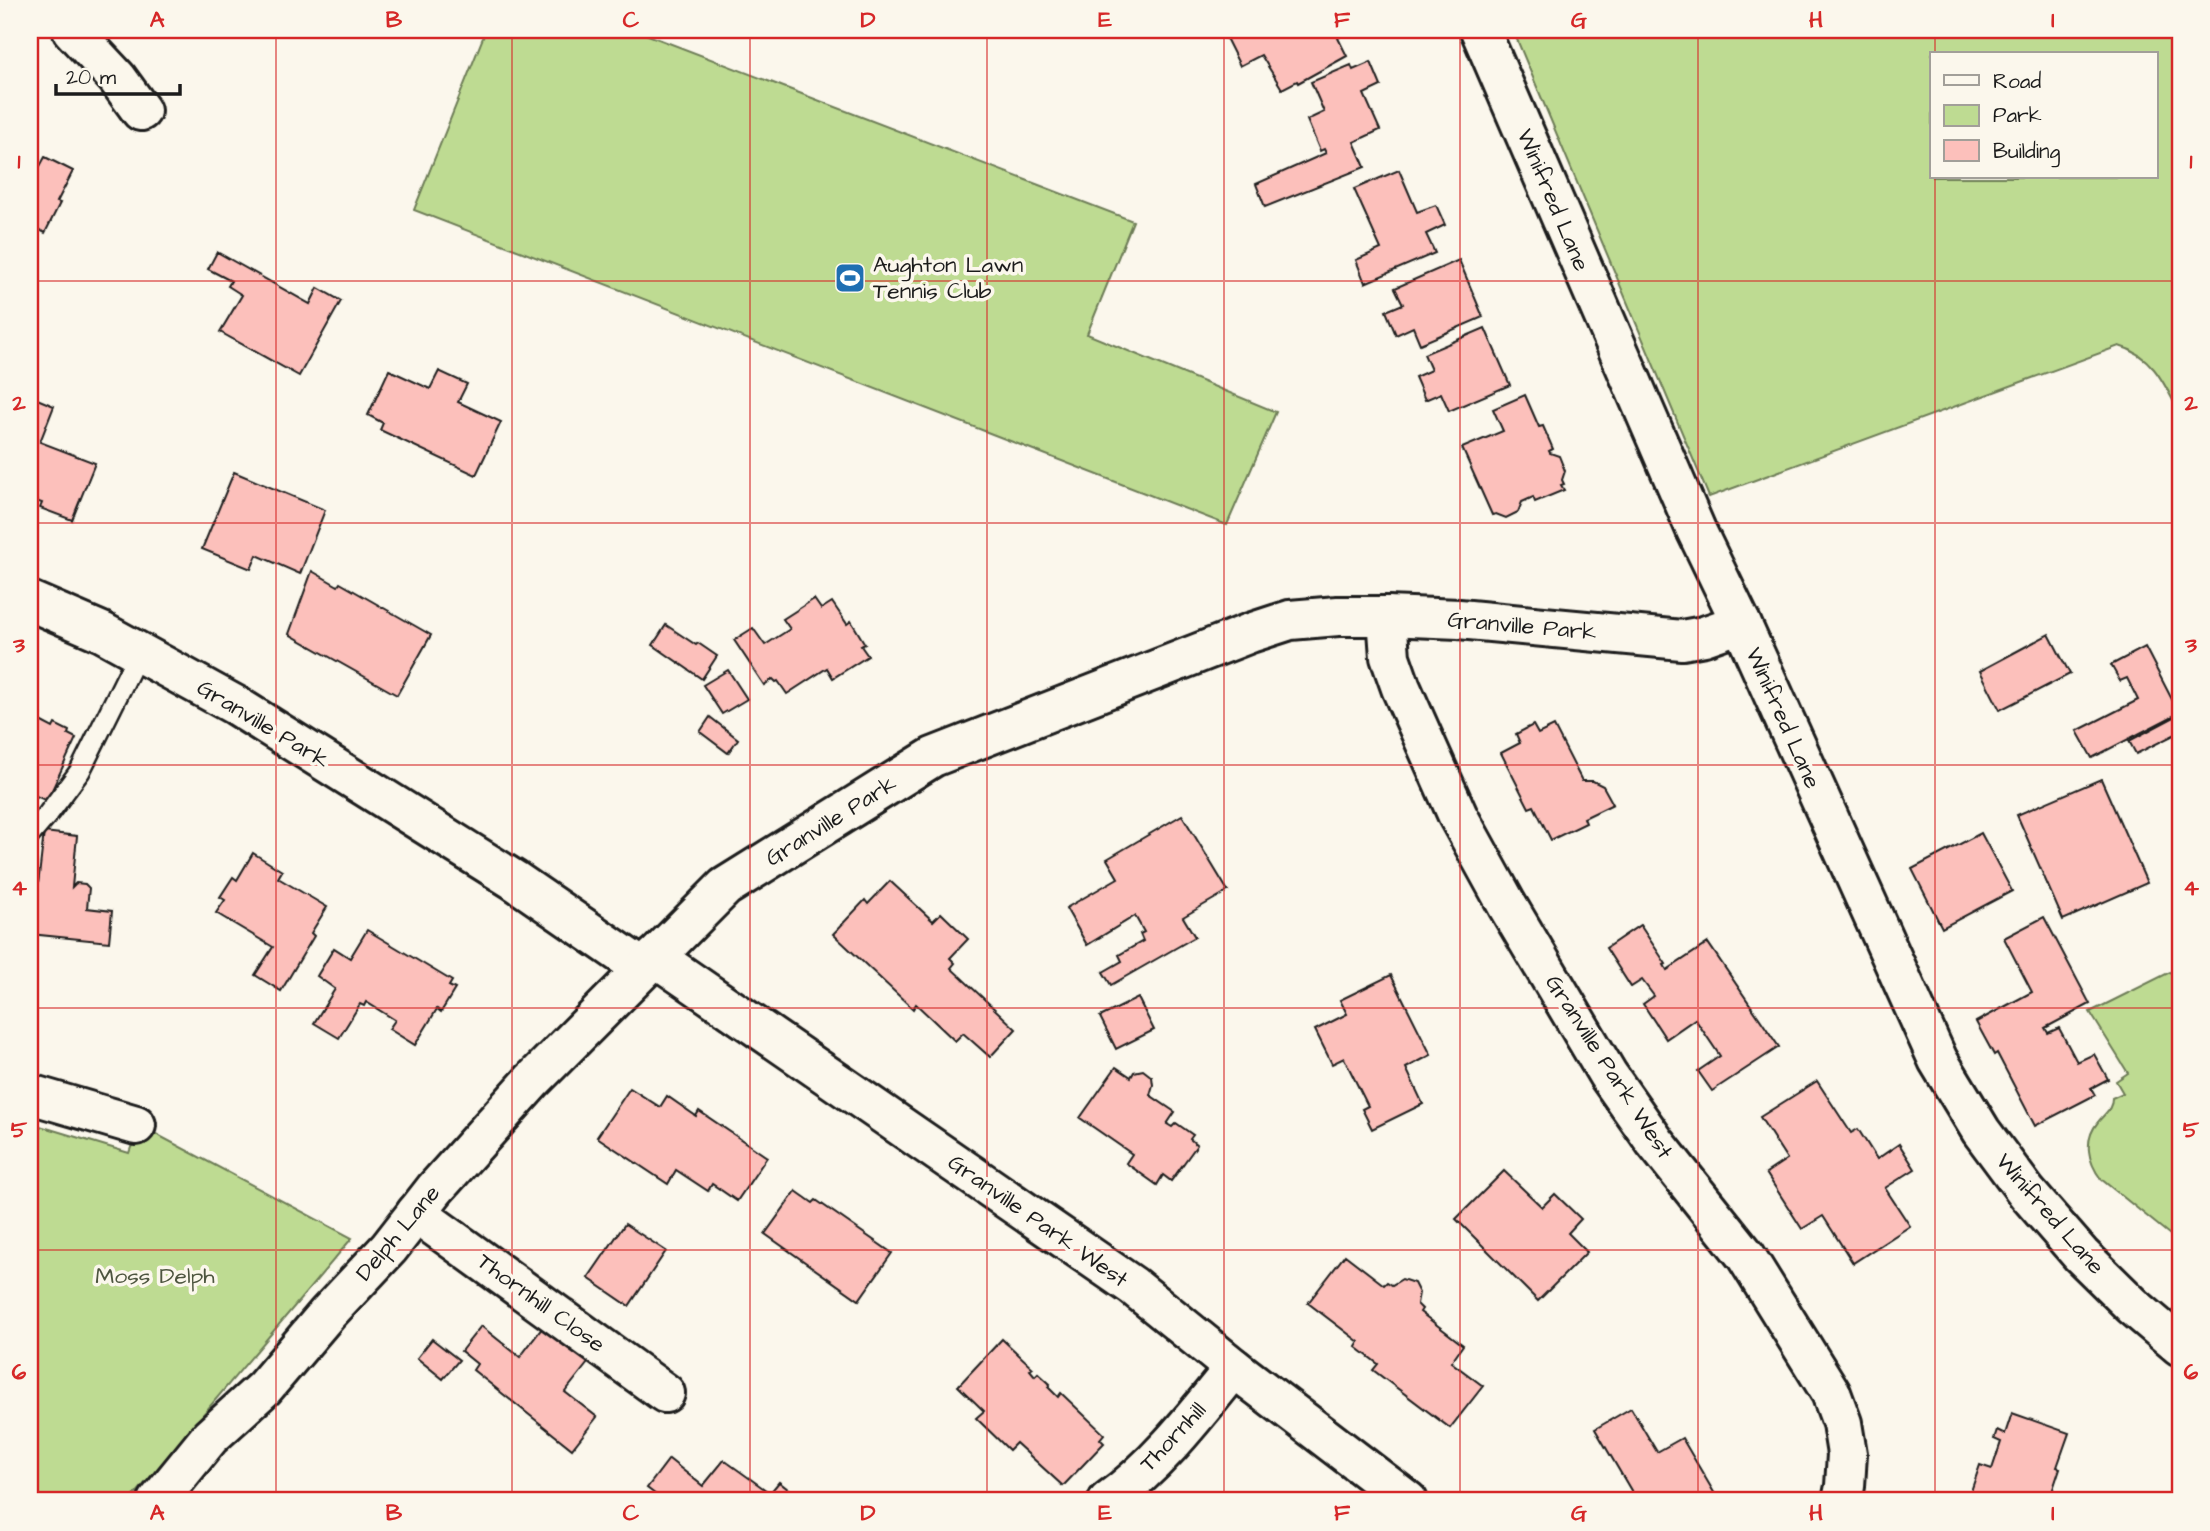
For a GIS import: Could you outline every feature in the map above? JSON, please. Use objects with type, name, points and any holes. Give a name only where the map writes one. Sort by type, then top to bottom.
[{"type":"street","points":[[72,30],[117,78],[141,111]]},
{"type":"street","name":"Winifred Lane","points":[[1479,30],[1696,530],[1741,623],[1938,1060],[1981,1131],[2027,1193],[2081,1255],[2133,1306],[2180,1346]]},
{"type":"street","name":"Granville Park","points":[[30,601],[102,632],[235,705],[649,962],[725,887],[933,757],[1237,638],[1290,620],[1338,616],[1460,619],[1682,640],[1704,636],[1741,623]]},
{"type":"street","name":"Granville Park West","points":[[1387,617],[1391,657],[1401,688],[1458,816],[1507,905],[1608,1074],[1655,1142],[1745,1256],[1831,1393],[1842,1423],[1847,1454],[1846,1486],[1842,1501]]},
{"type":"street","name":"Granville Park West","points":[[649,962],[1133,1286],[1234,1368],[1408,1501]]},
{"type":"street","name":"Delph Lane","points":[[158,1501],[210,1437],[264,1388],[327,1314],[389,1248],[435,1189],[532,1081],[649,962]]},
{"type":"street","points":[[30,1094],[136,1125]]},
{"type":"street","name":"Thornhill Close","points":[[416,1213],[665,1393]]},
{"type":"street","name":"Thornhill","points":[[1108,1501],[1151,1464],[1234,1368]]},
{"type":"lane","points":[[30,835],[80,771],[139,652]]},
{"type":"green space","name":"Aughton Lawn Tennis Club","points":[[486,30],[635,30],[1133,221],[1087,334],[1276,412],[1227,525],[414,210]]},
{"type":"green space","points":[[1513,30],[2180,30],[2180,414],[2157,372],[2141,356],[2119,346],[1709,497]]},
{"type":"green space","points":[[2180,967],[2180,1243],[2101,1179],[2090,1158],[2089,1143],[2093,1129],[2109,1108],[2112,1098],[2123,1093],[2116,1081],[2128,1073],[2090,1012]]},
{"type":"green space","name":"Moss Delph","points":[[30,1123],[129,1153],[139,1125],[352,1238],[130,1501],[30,1501]]},
{"type":"building","points":[[1222,30],[1338,30],[1341,36],[1338,38],[1347,56],[1282,89],[1261,55],[1240,66]]},
{"type":"building","points":[[1371,62],[1381,86],[1364,94],[1380,130],[1354,142],[1365,167],[1265,207],[1256,184],[1326,153],[1324,149],[1320,151],[1307,120],[1324,112],[1311,82],[1351,65],[1353,70]]},
{"type":"building","points":[[45,157],[73,171],[45,233],[30,225],[30,163],[39,168]]},
{"type":"building","points":[[1399,170],[1417,212],[1436,205],[1445,225],[1426,234],[1435,253],[1365,283],[1356,260],[1381,249],[1354,189]]},
{"type":"building","points":[[217,252],[310,304],[318,288],[341,301],[299,376],[220,332],[242,295],[228,286],[231,281],[208,269]]},
{"type":"building","points":[[1459,260],[1483,317],[1420,344],[1413,327],[1396,335],[1386,311],[1403,304],[1395,288]]},
{"type":"building","points":[[1485,328],[1510,385],[1449,411],[1441,393],[1425,400],[1415,377],[1431,370],[1424,354]]},
{"type":"building","points":[[389,370],[430,389],[439,371],[467,384],[458,402],[501,422],[476,475],[380,430],[383,423],[368,415]]},
{"type":"building","points":[[1525,395],[1539,427],[1543,426],[1553,449],[1550,453],[1559,456],[1565,471],[1562,480],[1564,484],[1561,485],[1564,490],[1535,502],[1533,497],[1522,502],[1518,512],[1506,518],[1492,515],[1462,448],[1503,431],[1493,409]]},
{"type":"building","points":[[30,396],[54,406],[40,442],[95,463],[72,520],[40,508],[42,503],[30,499]]},
{"type":"building","points":[[234,472],[325,510],[300,574],[257,555],[251,569],[202,549]]},
{"type":"building","points":[[312,571],[338,586],[340,583],[431,635],[397,695],[289,634]]},
{"type":"building","points":[[814,599],[821,609],[832,602],[847,624],[851,621],[865,644],[861,646],[868,656],[833,678],[827,668],[787,694],[778,681],[773,679],[764,685],[734,640],[753,628],[765,645],[790,629],[783,619]]},
{"type":"building","points":[[666,625],[717,656],[702,679],[653,645]]},
{"type":"building","points":[[2049,634],[2070,674],[2000,710],[1980,671]]},
{"type":"building","points":[[2145,647],[2179,713],[2092,758],[2077,731],[2138,700],[2127,678],[2120,681],[2111,665]]},
{"type":"building","points":[[728,670],[747,699],[722,714],[703,685]]},
{"type":"building","points":[[30,709],[41,715],[38,720],[53,728],[55,724],[76,738],[47,801],[34,795],[30,804]]},
{"type":"building","points":[[2178,715],[2180,732],[2136,754],[2129,741]]},
{"type":"building","points":[[710,717],[738,739],[728,753],[700,732]]},
{"type":"building","points":[[1533,725],[1538,734],[1554,726],[1582,781],[1593,781],[1603,786],[1613,804],[1584,818],[1586,823],[1551,840],[1534,806],[1529,808],[1501,753],[1520,743],[1516,734]]},
{"type":"building","points":[[2101,779],[2147,883],[2063,920],[2017,815]]},
{"type":"building","points":[[1182,815],[1228,891],[1183,917],[1195,937],[1111,985],[1103,972],[1122,961],[1119,955],[1143,941],[1140,934],[1144,932],[1135,916],[1087,945],[1066,908],[1118,878],[1107,859]]},
{"type":"building","points":[[44,832],[77,836],[72,887],[76,883],[85,884],[89,888],[87,908],[112,911],[109,942],[30,934],[30,902],[36,903]]},
{"type":"building","points":[[1981,833],[2012,891],[1942,928],[1912,869]]},
{"type":"building","points":[[253,853],[282,871],[278,878],[327,907],[311,933],[314,936],[281,991],[255,975],[273,947],[216,913],[225,900],[220,897],[233,877],[237,880]]},
{"type":"building","points":[[890,881],[933,921],[941,913],[968,939],[950,958],[955,963],[951,968],[1016,1029],[990,1057],[963,1033],[955,1041],[916,1004],[913,1009],[833,934],[865,900],[868,904]]},
{"type":"building","points":[[2044,917],[2090,1004],[2045,1028],[2048,1033],[2059,1028],[2077,1062],[2094,1054],[2108,1079],[2091,1088],[2095,1095],[2035,1126],[1997,1053],[1994,1055],[1976,1022],[2032,992],[2004,938]]},
{"type":"building","points":[[1640,925],[1666,964],[1664,965],[1667,970],[1708,943],[1779,1047],[1712,1091],[1698,1071],[1720,1056],[1695,1019],[1666,1039],[1643,1004],[1654,996],[1642,980],[1631,987],[1606,948]]},
{"type":"building","points":[[367,930],[452,981],[449,986],[455,989],[441,1012],[437,1009],[415,1045],[389,1029],[395,1020],[366,1002],[364,1006],[360,1004],[339,1038],[314,1023],[335,989],[317,976],[334,948],[350,958]]},
{"type":"building","points":[[1391,975],[1431,1055],[1406,1068],[1423,1104],[1372,1129],[1362,1109],[1368,1106],[1344,1058],[1332,1064],[1315,1030],[1347,1014],[1340,1000]]},
{"type":"building","points":[[1138,998],[1154,1030],[1116,1049],[1100,1017]]},
{"type":"building","points":[[1116,1067],[1131,1077],[1134,1072],[1143,1070],[1152,1077],[1150,1095],[1175,1112],[1167,1124],[1172,1127],[1176,1123],[1193,1135],[1190,1139],[1197,1145],[1171,1181],[1163,1175],[1157,1185],[1126,1163],[1132,1154],[1080,1118]]},
{"type":"building","points":[[1817,1081],[1851,1133],[1858,1129],[1877,1159],[1899,1144],[1915,1169],[1885,1188],[1910,1226],[1853,1263],[1823,1216],[1802,1229],[1766,1173],[1787,1159],[1760,1117]]},
{"type":"building","points":[[630,1088],[660,1107],[667,1096],[696,1116],[699,1111],[767,1157],[737,1201],[712,1184],[708,1191],[676,1170],[668,1184],[597,1137]]},
{"type":"building","points":[[1504,1171],[1542,1207],[1555,1194],[1581,1219],[1568,1233],[1587,1252],[1538,1301],[1456,1219]]},
{"type":"building","points":[[796,1191],[813,1203],[816,1200],[892,1253],[859,1300],[765,1234]]},
{"type":"building","points":[[625,1224],[666,1251],[629,1306],[588,1278]]},
{"type":"building","points":[[1345,1255],[1384,1285],[1387,1282],[1392,1285],[1402,1279],[1414,1283],[1419,1293],[1417,1304],[1422,1309],[1420,1312],[1463,1345],[1451,1362],[1483,1386],[1450,1428],[1373,1370],[1378,1364],[1356,1347],[1359,1342],[1308,1303]]},
{"type":"building","points":[[546,1323],[591,1359],[565,1392],[597,1417],[572,1449],[473,1370],[477,1364],[461,1351],[481,1326],[520,1357]]},
{"type":"building","points":[[432,1339],[459,1360],[443,1379],[417,1358]]},
{"type":"building","points":[[1002,1339],[1033,1368],[1030,1370],[1035,1376],[1038,1373],[1050,1384],[1048,1387],[1058,1397],[1061,1393],[1104,1434],[1100,1439],[1104,1443],[1063,1486],[1016,1443],[1009,1450],[976,1418],[984,1411],[958,1386]]},
{"type":"building","points":[[1631,1408],[1657,1452],[1682,1438],[1719,1501],[1633,1501],[1636,1499],[1595,1429]]},
{"type":"building","points":[[2012,1413],[2069,1433],[2049,1501],[1981,1501],[1969,1497],[1980,1465],[1992,1469],[2001,1442],[1994,1439],[1997,1430],[2005,1434]]},
{"type":"building","points":[[669,1459],[703,1486],[724,1460],[770,1493],[779,1482],[798,1497],[795,1501],[664,1501],[647,1488]]},
{"type":"place","name":"Aughton Lawn Tennis Club","points":[[850,278]]}]
